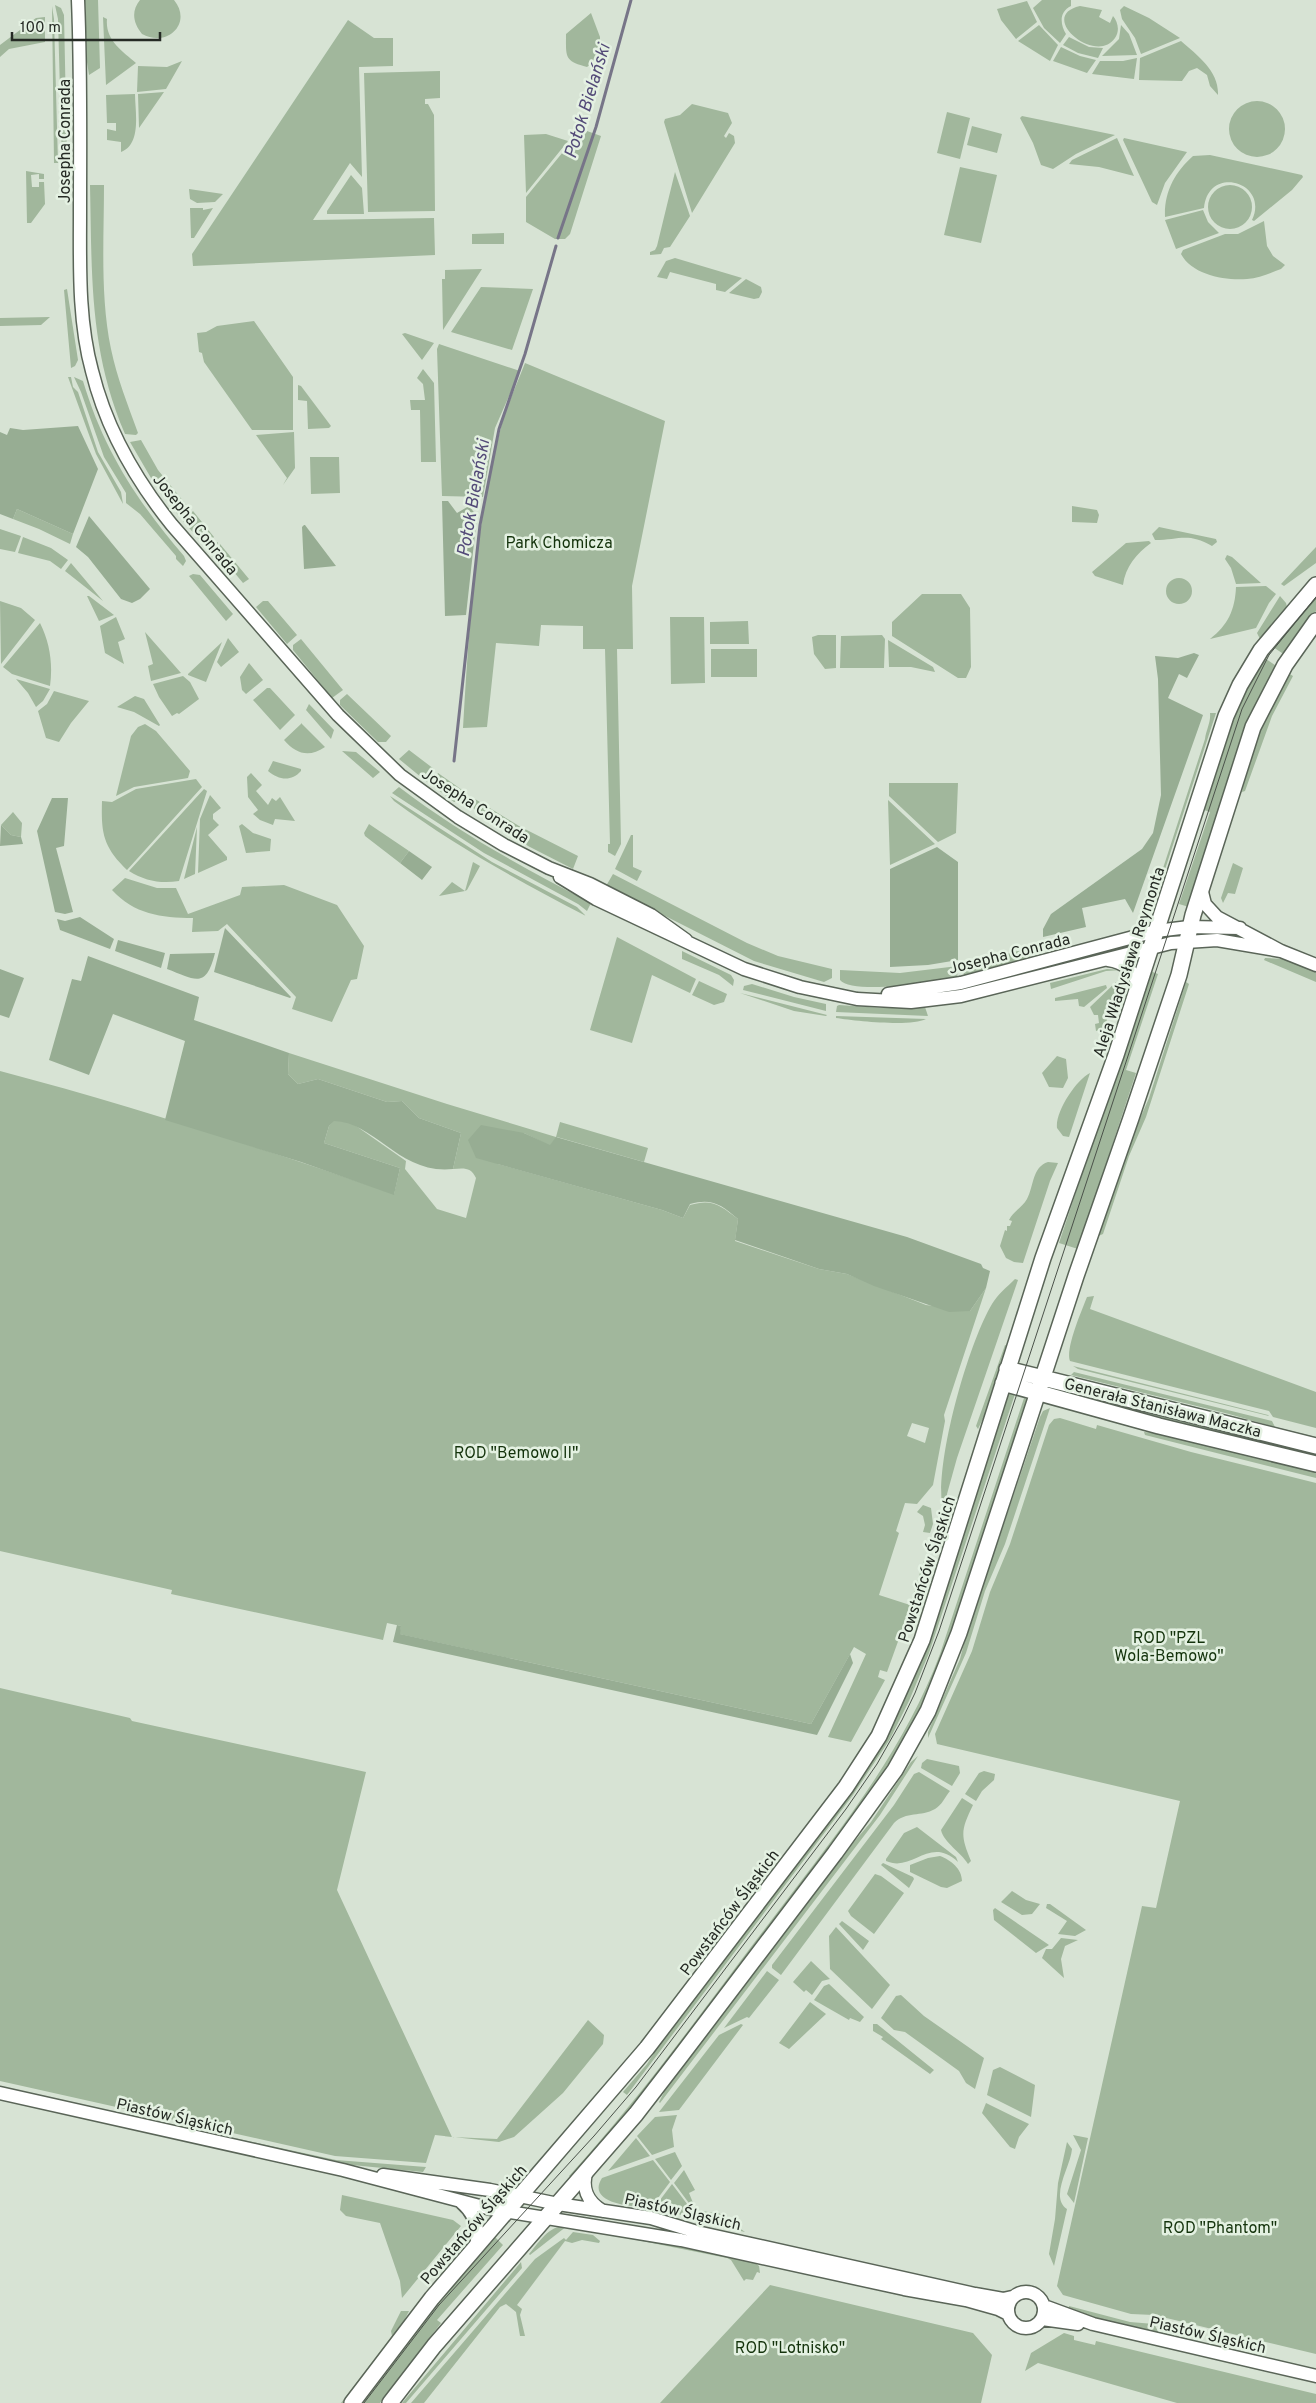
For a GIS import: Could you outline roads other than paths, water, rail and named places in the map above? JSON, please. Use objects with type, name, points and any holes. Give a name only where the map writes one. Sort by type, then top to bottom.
[{"type":"main road","name":"Aleja Władysława Reymonta","points":[[1005,1376],[1054,1228],[1090,1131],[1139,988],[1226,716],[1240,685],[1261,650],[1316,585]]},
{"type":"main road","points":[[390,2403],[434,2346],[636,2114],[680,2058],[836,1853],[895,1770],[928,1711],[947,1664],[1042,1377],[1132,1118],[1179,975],[1201,888],[1253,728],[1284,665],[1316,622]]},
{"type":"main road","name":"Generała Stanisława Maczka","points":[[1005,1376],[1042,1377],[1316,1446]]},
{"type":"main road","name":"Generała Stanisława Maczka","points":[[1005,1376],[1037,1392],[1159,1426],[1316,1464]]},
{"type":"main road","name":"Powstańców Śląskich","points":[[352,2403],[432,2298],[647,2048],[846,1787],[879,1736],[922,1640],[957,1536],[1005,1376]]},
{"type":"street","name":"Josepha Conrada","points":[[78,0],[80,266],[84,330],[91,370],[106,413],[127,460],[147,492],[172,525],[355,734],[400,775],[441,806],[489,836],[549,868],[586,882],[610,894],[657,919],[686,940],[729,962],[771,979],[834,994],[878,1000],[933,1000],[983,992],[1151,948],[1188,935]]},
{"type":"street","points":[[1201,888],[1205,904],[1210,912],[1281,951],[1316,965]]},
{"type":"street","points":[[1188,935],[1240,928]]},
{"type":"street","name":"Josepha Conrada","points":[[834,994],[888,994],[961,983],[1156,931],[1188,935]]},
{"type":"street","points":[[1188,935],[1281,951]]},
{"type":"street","points":[[1104,960],[1115,961],[1127,967],[1135,976],[1139,988]]},
{"type":"street","name":"Piastów Śląskich","points":[[0,2093],[343,2170],[505,2212],[681,2240],[904,2290],[966,2300],[998,2309],[1008,2314],[1013,2323],[1025,2328],[1035,2326],[1043,2313],[1040,2297],[1031,2292],[1021,2292],[1003,2299],[697,2232],[651,2218],[558,2204],[426,2180],[343,2170]]},
{"type":"street","points":[[587,2170],[584,2182],[587,2195],[594,2204],[603,2210]]},
{"type":"street","points":[[461,2202],[470,2210],[475,2220],[478,2233],[476,2246]]},
{"type":"street","points":[[1008,2314],[1008,2304],[1012,2297]]},
{"type":"street","name":"Piastów Śląskich","points":[[1043,2313],[1316,2376]]},
{"type":"waterway","name":"Potok Bielański","points":[[558,238],[596,127],[631,0]]},
{"type":"waterway","name":"Potok Bielański","points":[[454,761],[480,525],[499,429],[525,354],[556,246]]},
{"type":"tram line","points":[[364,2403],[439,2305],[594,2136],[636,2087],[846,1809],[877,1764],[902,1720],[915,1693],[939,1631],[1242,709],[1269,655],[1316,597]]},
{"type":"park label","name":"Park Chomicza","points":[[559,542]]},
{"type":"park label","name":"ROD \"Bemowo II\"","points":[[516,1452]]},
{"type":"park label","name":"ROD \"PZL Wola-Bemowo\"","points":[[1169,1646]]},
{"type":"park label","name":"ROD \"Phantom\"","points":[[1220,2227]]},
{"type":"park label","name":"ROD \"Lotnisko\"","points":[[790,2347]]}]
